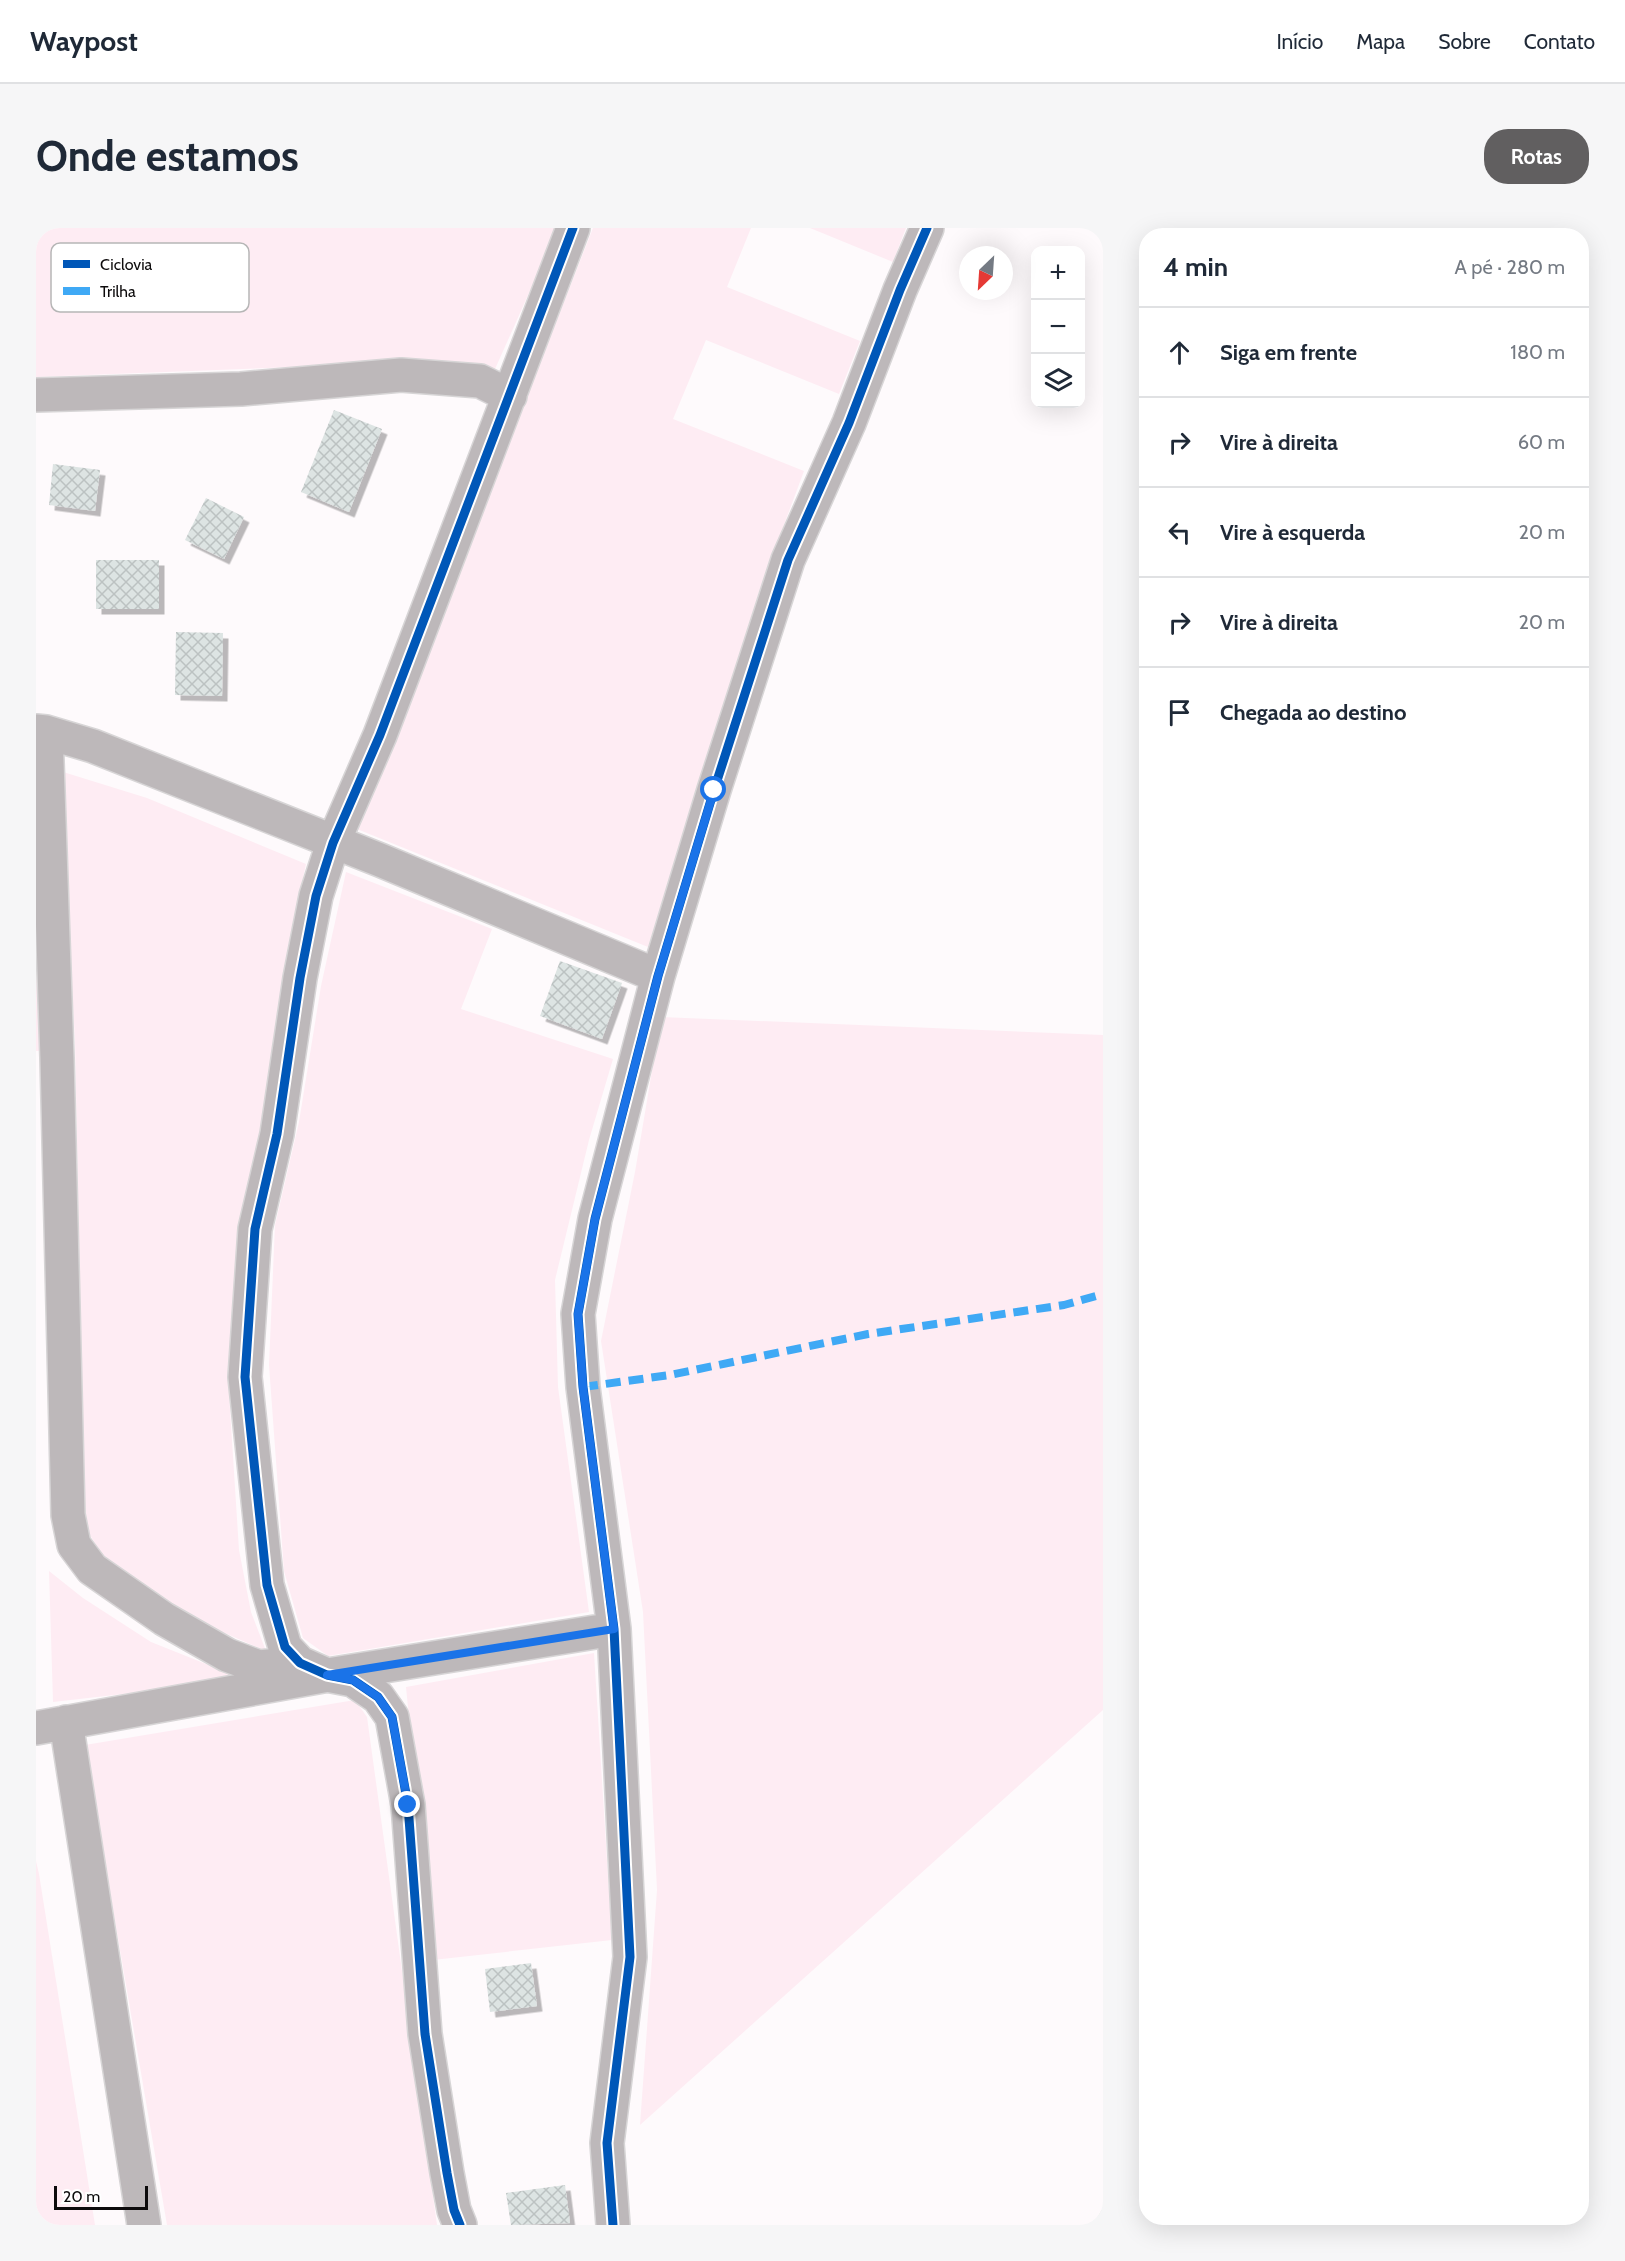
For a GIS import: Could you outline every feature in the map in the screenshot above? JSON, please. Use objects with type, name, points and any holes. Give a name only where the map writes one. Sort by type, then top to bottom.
[{"type":"street","points":[[313,1669],[285,1647],[267,1585],[245,1377],[255,1230],[277,1134],[300,978],[316,896],[333,843],[380,735],[573,228]]},
{"type":"street","points":[[613,2225],[607,2143],[630,1958],[614,1629],[583,1387],[578,1314],[595,1219],[658,976],[714,790],[788,560],[849,423],[900,290],[927,228]]},
{"type":"street","points":[[36,395],[241,389],[400,375],[480,381],[510,396]]},
{"type":"street","points":[[460,2225],[454,2210],[447,2173],[425,2034],[408,1805],[392,1717],[378,1697],[353,1680],[313,1669],[259,1667],[227,1655],[164,1619],[92,1569],[74,1545],[68,1515],[57,1047],[41,732],[93,746],[658,976]]},
{"type":"street","points":[[144,2225],[51,1725],[313,1669],[614,1629]]},
{"type":"shaded area","points":[[36,228],[558,228],[495,369],[399,363],[36,377]]},
{"type":"shaded area","points":[[593,228],[751,228],[727,287],[860,341],[839,394],[706,340],[673,419],[804,471],[759,592],[648,947],[357,829]]},
{"type":"shaded area","points":[[810,228],[906,228],[893,262]]},
{"type":"shaded area","points":[[60,771],[147,798],[306,864],[288,947],[264,1113],[240,1222],[228,1378],[239,1550],[251,1612],[266,1651],[186,1616],[108,1564],[88,1532],[84,1494],[75,1041]]},
{"type":"shaded area","points":[[346,872],[492,929],[461,1009],[613,1059],[589,1140],[555,1280],[558,1387],[589,1612],[328,1656],[303,1638],[284,1571],[269,1365],[275,1225],[299,1122],[321,986]]},
{"type":"shaded area","points":[[36,970],[40,1051],[36,1051]]},
{"type":"shaded area","points":[[661,1017],[1103,1035],[1103,1710],[640,2125],[657,1890],[643,1612],[601,1341],[635,1172]]},
{"type":"shaded area","points":[[49,1571],[83,1598],[151,1642],[246,1680],[53,1702]]},
{"type":"shaded area","points":[[594,1653],[612,1940],[433,1960],[406,1687]]},
{"type":"shaded area","points":[[355,1700],[367,1717],[437,2225],[167,2225],[85,1745]]},
{"type":"shaded area","points":[[36,1861],[39,1874],[95,2225],[36,2225]]},
{"type":"building","points":[[334,410],[382,429],[349,512],[301,492]]},
{"type":"building","points":[[53,464],[100,470],[95,511],[49,505]]},
{"type":"building","points":[[206,498],[244,517],[224,559],[185,540]]},
{"type":"building","points":[[96,560],[159,560],[159,609],[96,609]]},
{"type":"building","points":[[176,632],[223,633],[222,696],[175,695]]},
{"type":"building","points":[[560,961],[622,983],[602,1039],[540,1016]]},
{"type":"building","points":[[531,1963],[537,2006],[490,2012],[485,1969]]},
{"type":"building","points":[[565,2185],[570,2223],[511,2225],[506,2193]]},
{"type":"building","points":[[1103,2208],[1103,2225],[1093,2225]]},
{"type":"marked path","points":[[583,1387],[670,1375],[868,1334],[1064,1305],[1103,1294]]},
{"type":"cycle path","points":[[460,2225],[454,2210],[447,2173],[425,2034],[408,1805],[392,1717],[378,1697],[353,1680],[327,1675],[300,1663],[285,1647],[267,1585],[245,1377],[255,1229],[277,1134],[300,978],[316,896],[333,843],[380,735],[573,228]]},
{"type":"cycle path","points":[[613,2225],[607,2143],[630,1957],[614,1629],[583,1387],[578,1314],[595,1219],[658,976],[714,790],[788,560],[849,423],[900,290],[927,228]]},
{"type":"route","points":[[408,1805],[392,1717],[378,1697],[353,1680],[327,1675],[614,1629],[583,1387],[578,1314],[595,1219],[658,976],[714,790]]}]
